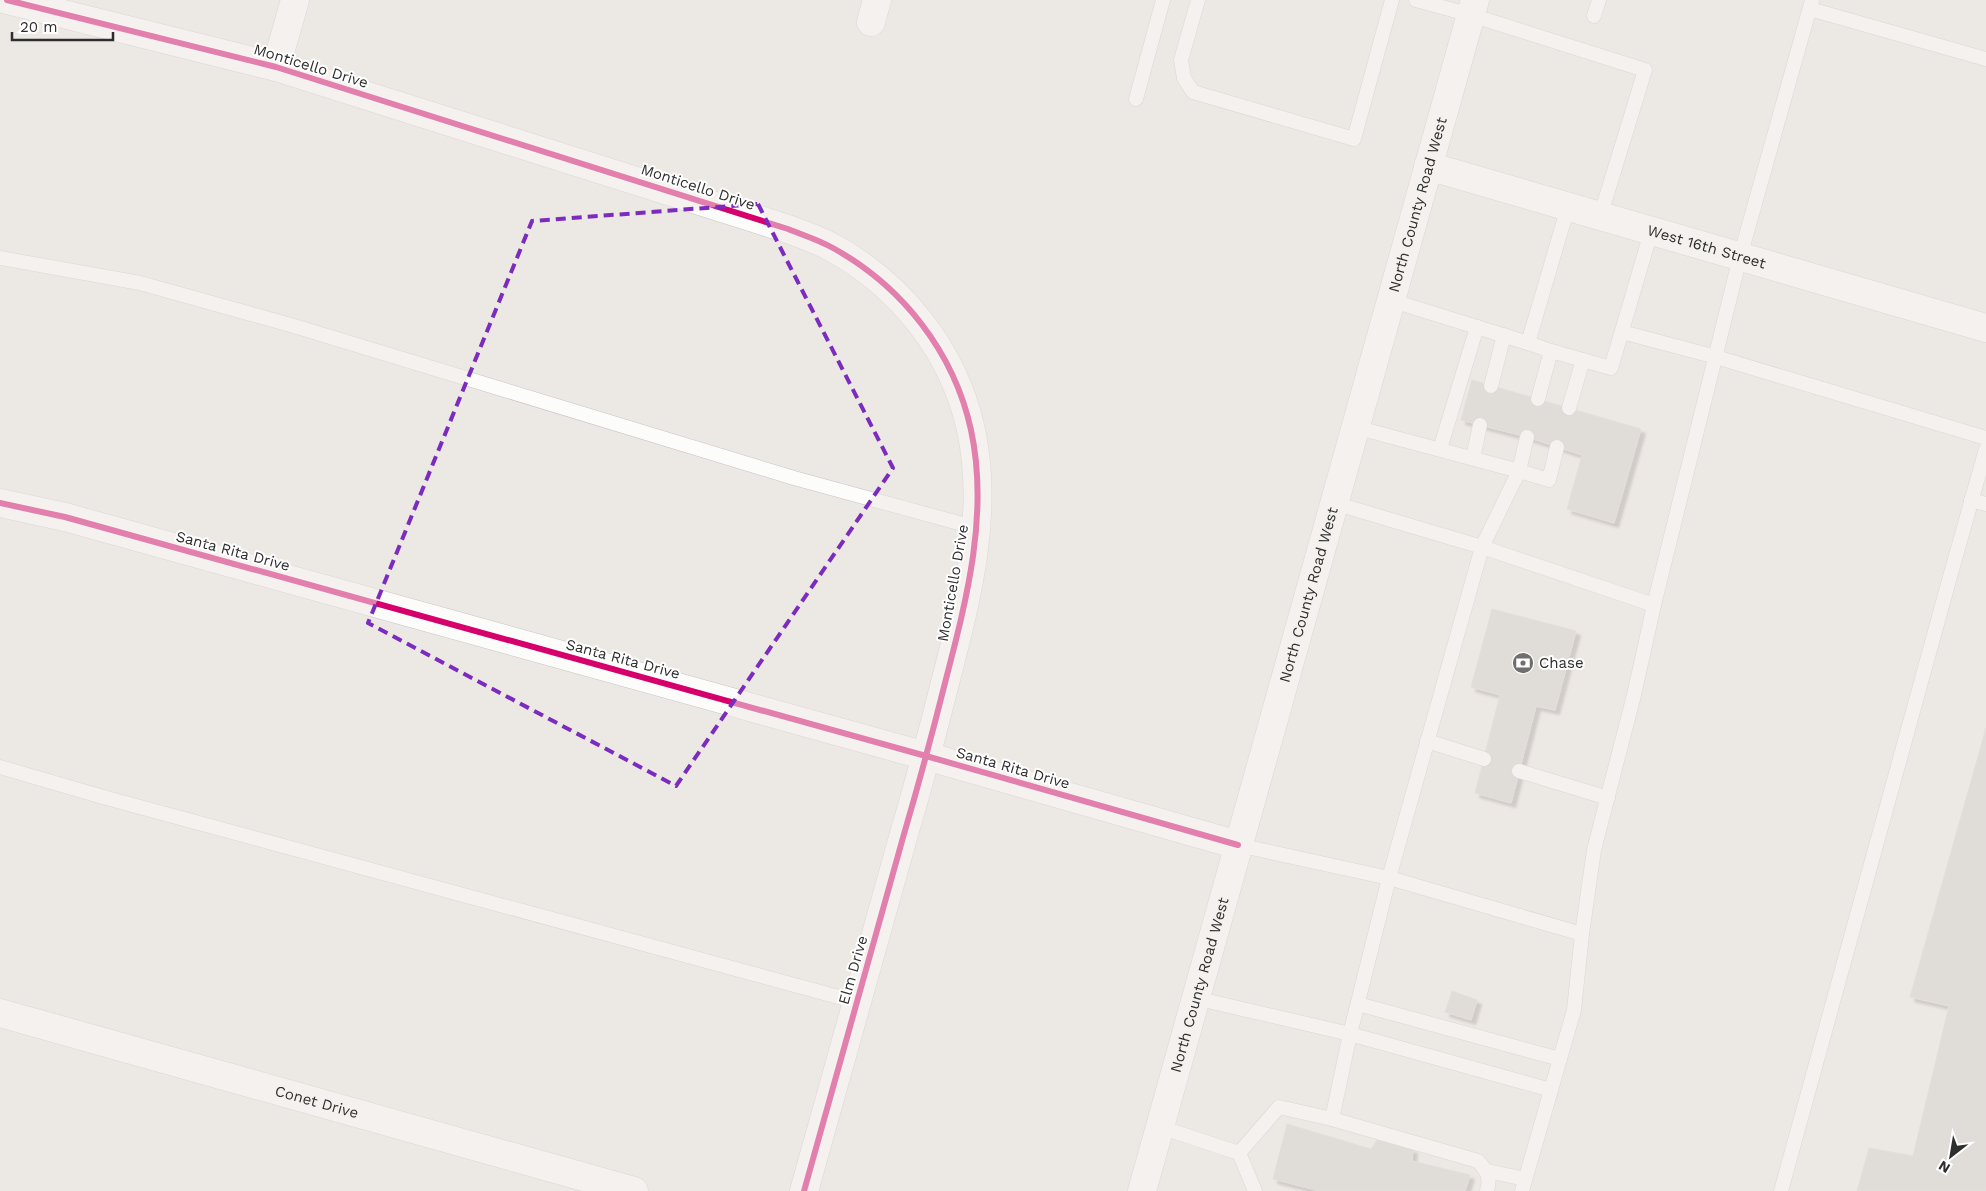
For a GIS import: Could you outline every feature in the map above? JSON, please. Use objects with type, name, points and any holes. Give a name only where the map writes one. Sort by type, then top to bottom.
[{"type":"street","name":"Monticello Drive","points":[[7,0],[276,67],[788,229],[831,247],[871,272],[906,304],[934,341],[956,383],[971,428],[975,456],[977,528],[964,612],[926,756]]},
{"type":"street","points":[[276,67],[295,0]]},
{"type":"street","name":"North County Road West","points":[[1142,1191],[1473,7]]},
{"type":"street","name":"West 16th Street","points":[[1428,166],[1986,328]]},
{"type":"street","name":"Santa Rita Drive","points":[[0,503],[65,518],[926,756],[1238,846]]},
{"type":"street","name":"Elm Drive","points":[[804,1191],[926,756]]},
{"type":"street","name":"Conet Drive","points":[[0,1012],[634,1191]]},
{"type":"lane","points":[[1136,99],[1163,0]]},
{"type":"lane","points":[[1198,0],[1181,60],[1184,78],[1193,92],[1354,139],[1392,0]]},
{"type":"lane","points":[[1416,0],[1473,7],[1645,70],[1600,217]]},
{"type":"lane","points":[[1594,16],[1599,0]]},
{"type":"lane","points":[[1487,1171],[1523,1185],[1574,1010],[1594,850],[1740,257],[1811,5],[1986,59]]},
{"type":"lane","points":[[1528,343],[1568,207]]},
{"type":"lane","points":[[1390,300],[1611,368],[1651,232]]},
{"type":"lane","points":[[0,258],[140,283],[294,326],[784,475],[977,528]]},
{"type":"lane","points":[[1440,449],[1477,327]]},
{"type":"lane","points":[[1622,332],[1716,357],[1986,438]]},
{"type":"lane","points":[[1491,386],[1504,335]]},
{"type":"lane","points":[[1538,399],[1551,351]]},
{"type":"lane","points":[[1569,408],[1583,360]]},
{"type":"lane","points":[[1473,458],[1480,425]]},
{"type":"lane","points":[[1355,427],[1548,480],[1557,447]]},
{"type":"lane","points":[[1332,1119],[1350,1034],[1388,878],[1482,547],[1519,471],[1527,437]]},
{"type":"lane","points":[[1780,1191],[1986,449]]},
{"type":"lane","points":[[1971,500],[1986,504]]},
{"type":"lane","points":[[1334,503],[1482,547],[1654,605]]},
{"type":"lane","points":[[1427,741],[1484,759]]},
{"type":"lane","points":[[0,767],[103,797],[857,1002]]},
{"type":"lane","points":[[1519,771],[1608,798]]},
{"type":"lane","points":[[1238,846],[1388,878],[1582,934]]},
{"type":"lane","points":[[1196,998],[1350,1034],[1551,1090]]},
{"type":"lane","points":[[1358,1004],[1560,1058]]},
{"type":"lane","points":[[1239,1153],[1279,1107],[1332,1119],[1478,1161],[1487,1171],[1490,1181],[1487,1191]]},
{"type":"lane","points":[[1160,1127],[1239,1153],[1255,1191]]},
{"type":"highlighted area","points":[[758,204],[893,468],[676,786],[368,623],[532,221]]},
{"type":"building","points":[[1472,380],[1641,429],[1614,523],[1567,509],[1582,455],[1527,437],[1461,420]]},
{"type":"building","points":[[1492,609],[1576,631],[1555,710],[1536,706],[1511,803],[1475,793],[1500,695],[1471,687]]},
{"type":"building","points":[[1986,728],[1986,1191],[1857,1191],[1869,1148],[1913,1156],[1949,1006],[1910,997]]},
{"type":"building","points":[[1452,991],[1477,1000],[1471,1020],[1445,1012]]},
{"type":"building","points":[[1287,1124],[1371,1149],[1377,1140],[1413,1149],[1412,1161],[1470,1175],[1465,1191],[1320,1191],[1273,1179]]},
{"type":"cycle path","points":[[7,0],[276,67],[788,229],[817,240],[858,264],[903,302],[922,324],[952,374],[963,401],[971,430],[976,461],[978,493],[973,555],[961,618],[931,737],[804,1191]]},
{"type":"cycle path","points":[[0,503],[65,517],[926,756],[1238,845]]},
{"type":"place","name":"Chase","points":[[1523,663]]}]
